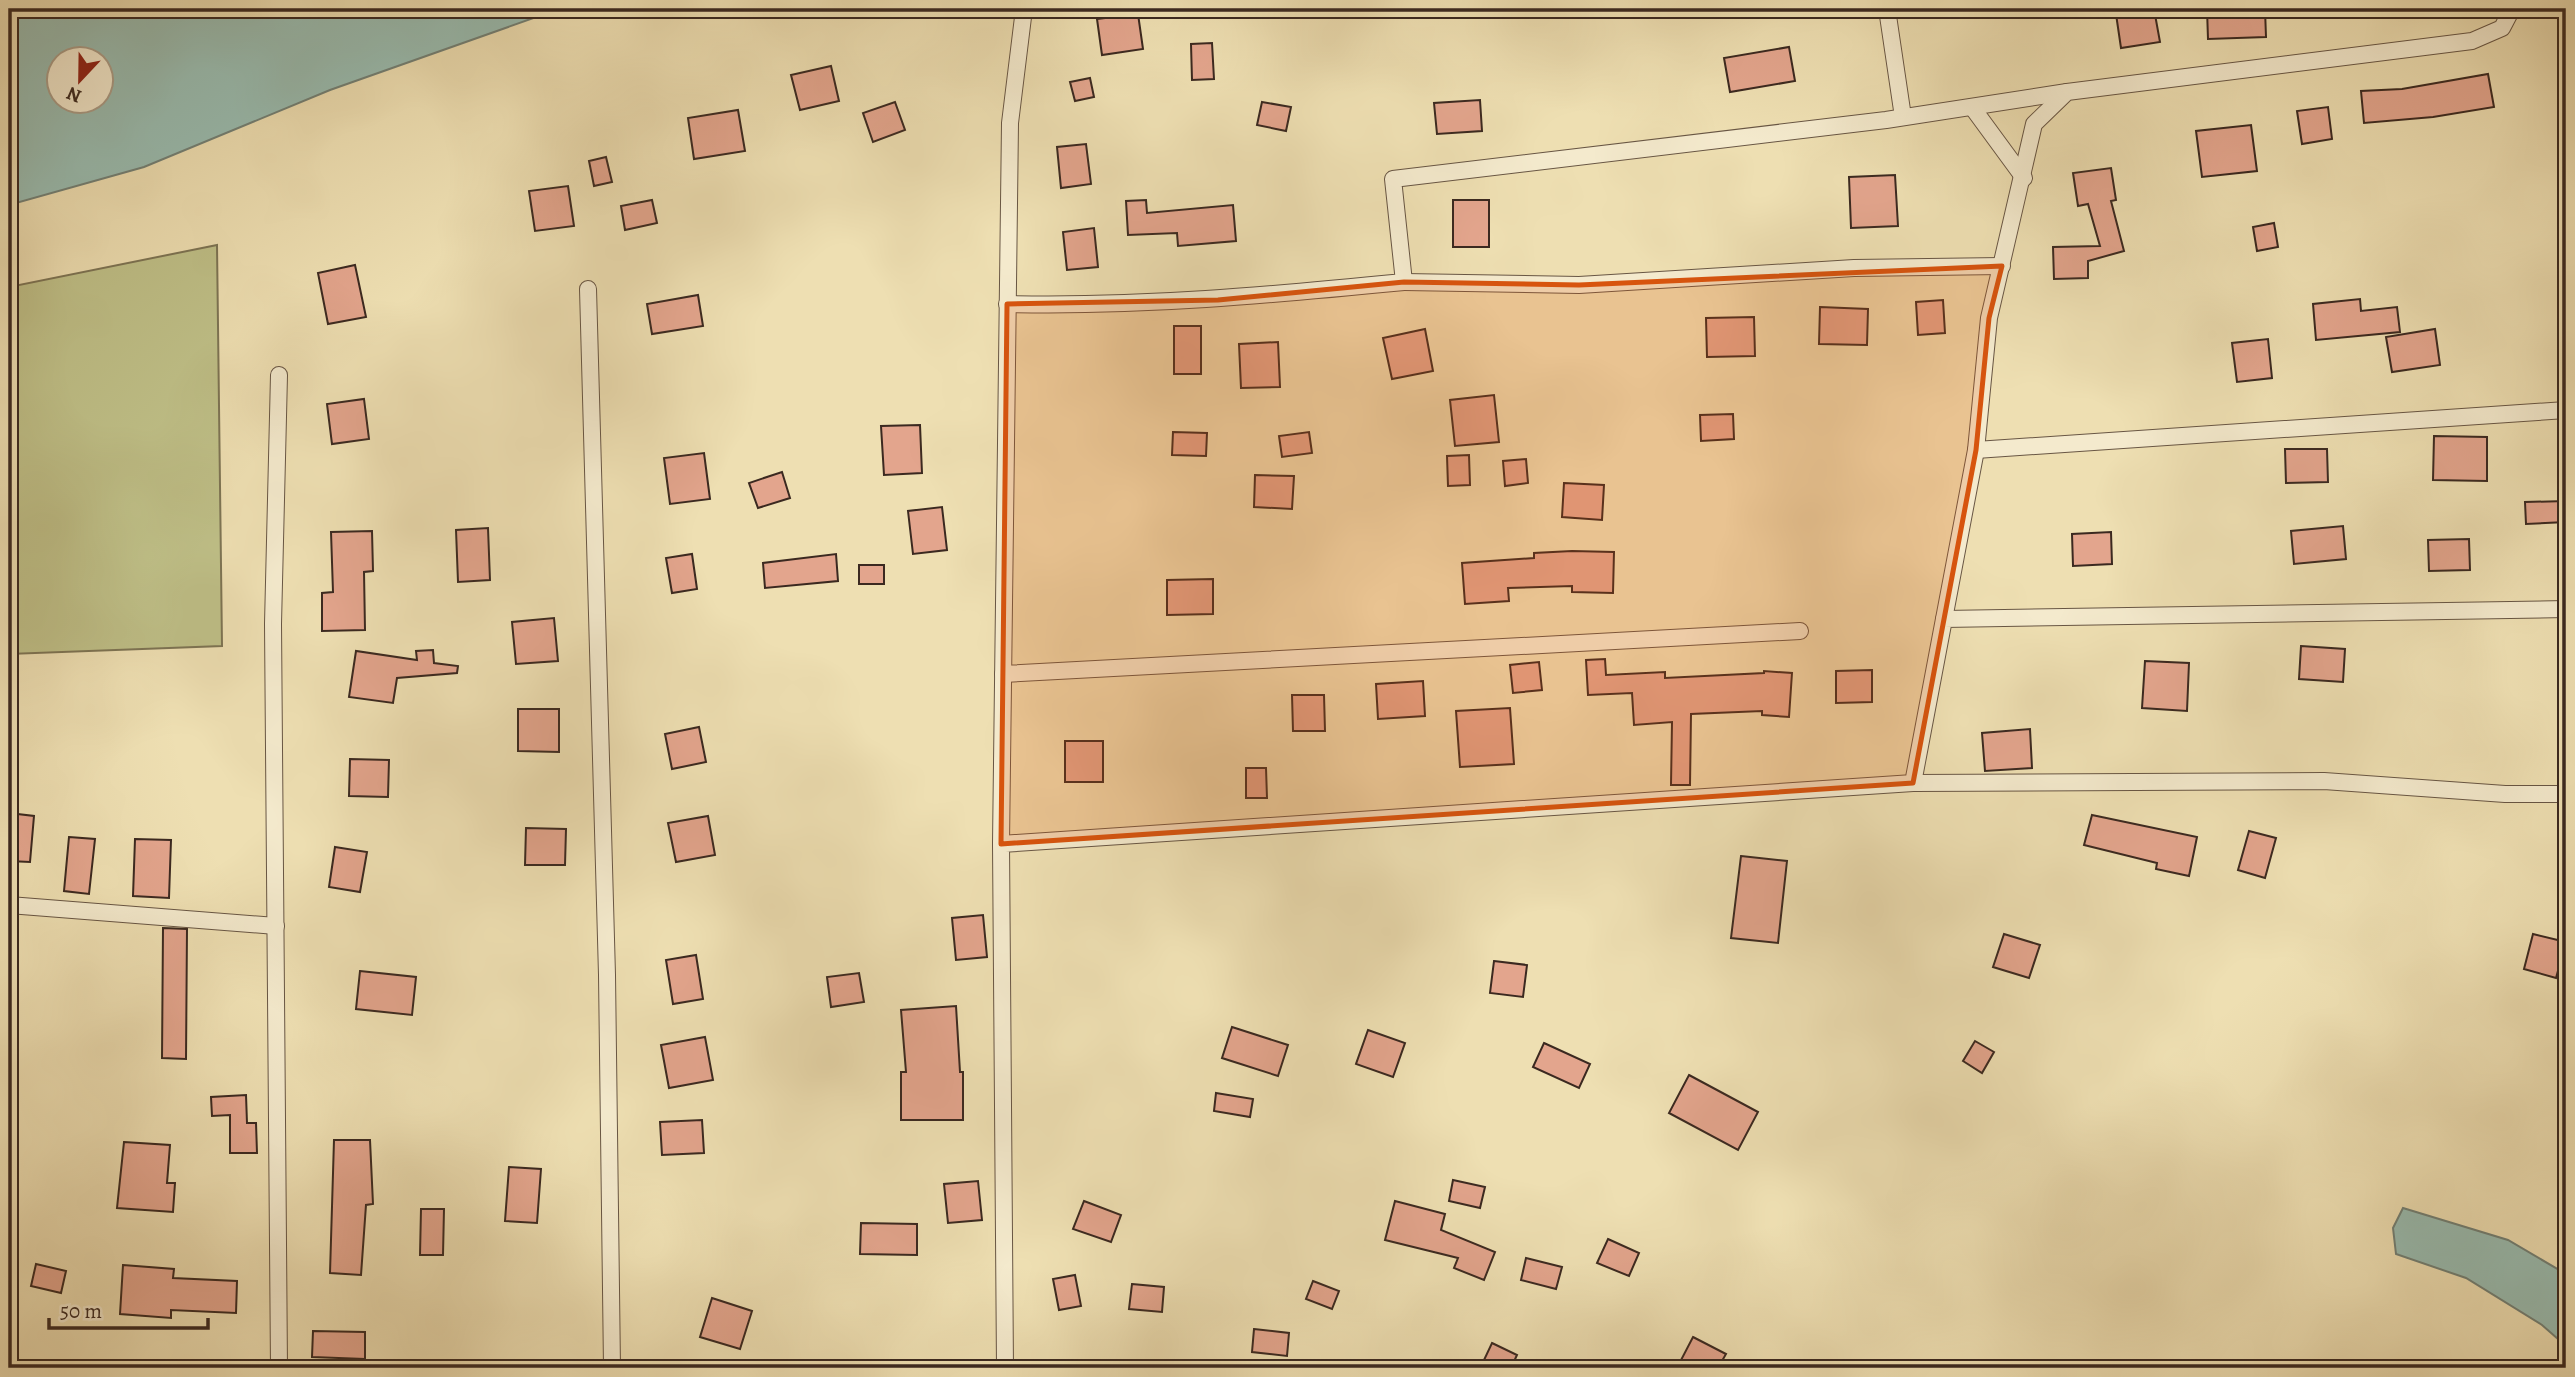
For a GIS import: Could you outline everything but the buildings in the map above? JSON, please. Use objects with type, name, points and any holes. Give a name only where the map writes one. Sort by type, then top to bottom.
[{"type":"street","points":[[1004,1368],[1001,844],[1007,304],[1010,123],[1024,9]]},
{"type":"street","points":[[1887,9],[1903,117]]},
{"type":"street","points":[[1404,282],[1393,179],[1903,117],[2067,92],[2472,41],[2502,29],[2512,9]]},
{"type":"street","points":[[1913,783],[1976,450],[1989,318],[2024,178],[2034,124],[2067,92]]},
{"type":"street","points":[[1972,107],[2024,178]]},
{"type":"street","points":[[1007,304],[1108,306],[1218,300],[1404,282],[1578,285],[1854,268],[2002,266]]},
{"type":"street","points":[[588,289],[607,975],[612,1368]]},
{"type":"street","points":[[279,375],[274,624],[279,1368]]},
{"type":"street","points":[[1976,450],[2566,410]]},
{"type":"street","points":[[1944,619],[2566,609]]},
{"type":"street","points":[[1003,674],[1800,631]]},
{"type":"street","points":[[1001,844],[1913,783],[2324,781],[2505,794],[2566,794]]},
{"type":"street","points":[[9,905],[276,926]]},
{"type":"highlighted area","points":[[2002,266],[1989,318],[1976,450],[1913,783],[1001,844],[1007,304],[1218,300],[1404,282],[1579,285]]},
{"type":"green space","points":[[217,245],[222,646],[9,654],[9,287]]},
{"type":"water","points":[[9,9],[559,9],[330,90],[144,167],[9,205]]},
{"type":"water","points":[[2403,1208],[2508,1240],[2566,1274],[2566,1346],[2542,1325],[2466,1278],[2396,1254],[2393,1228]]}]
